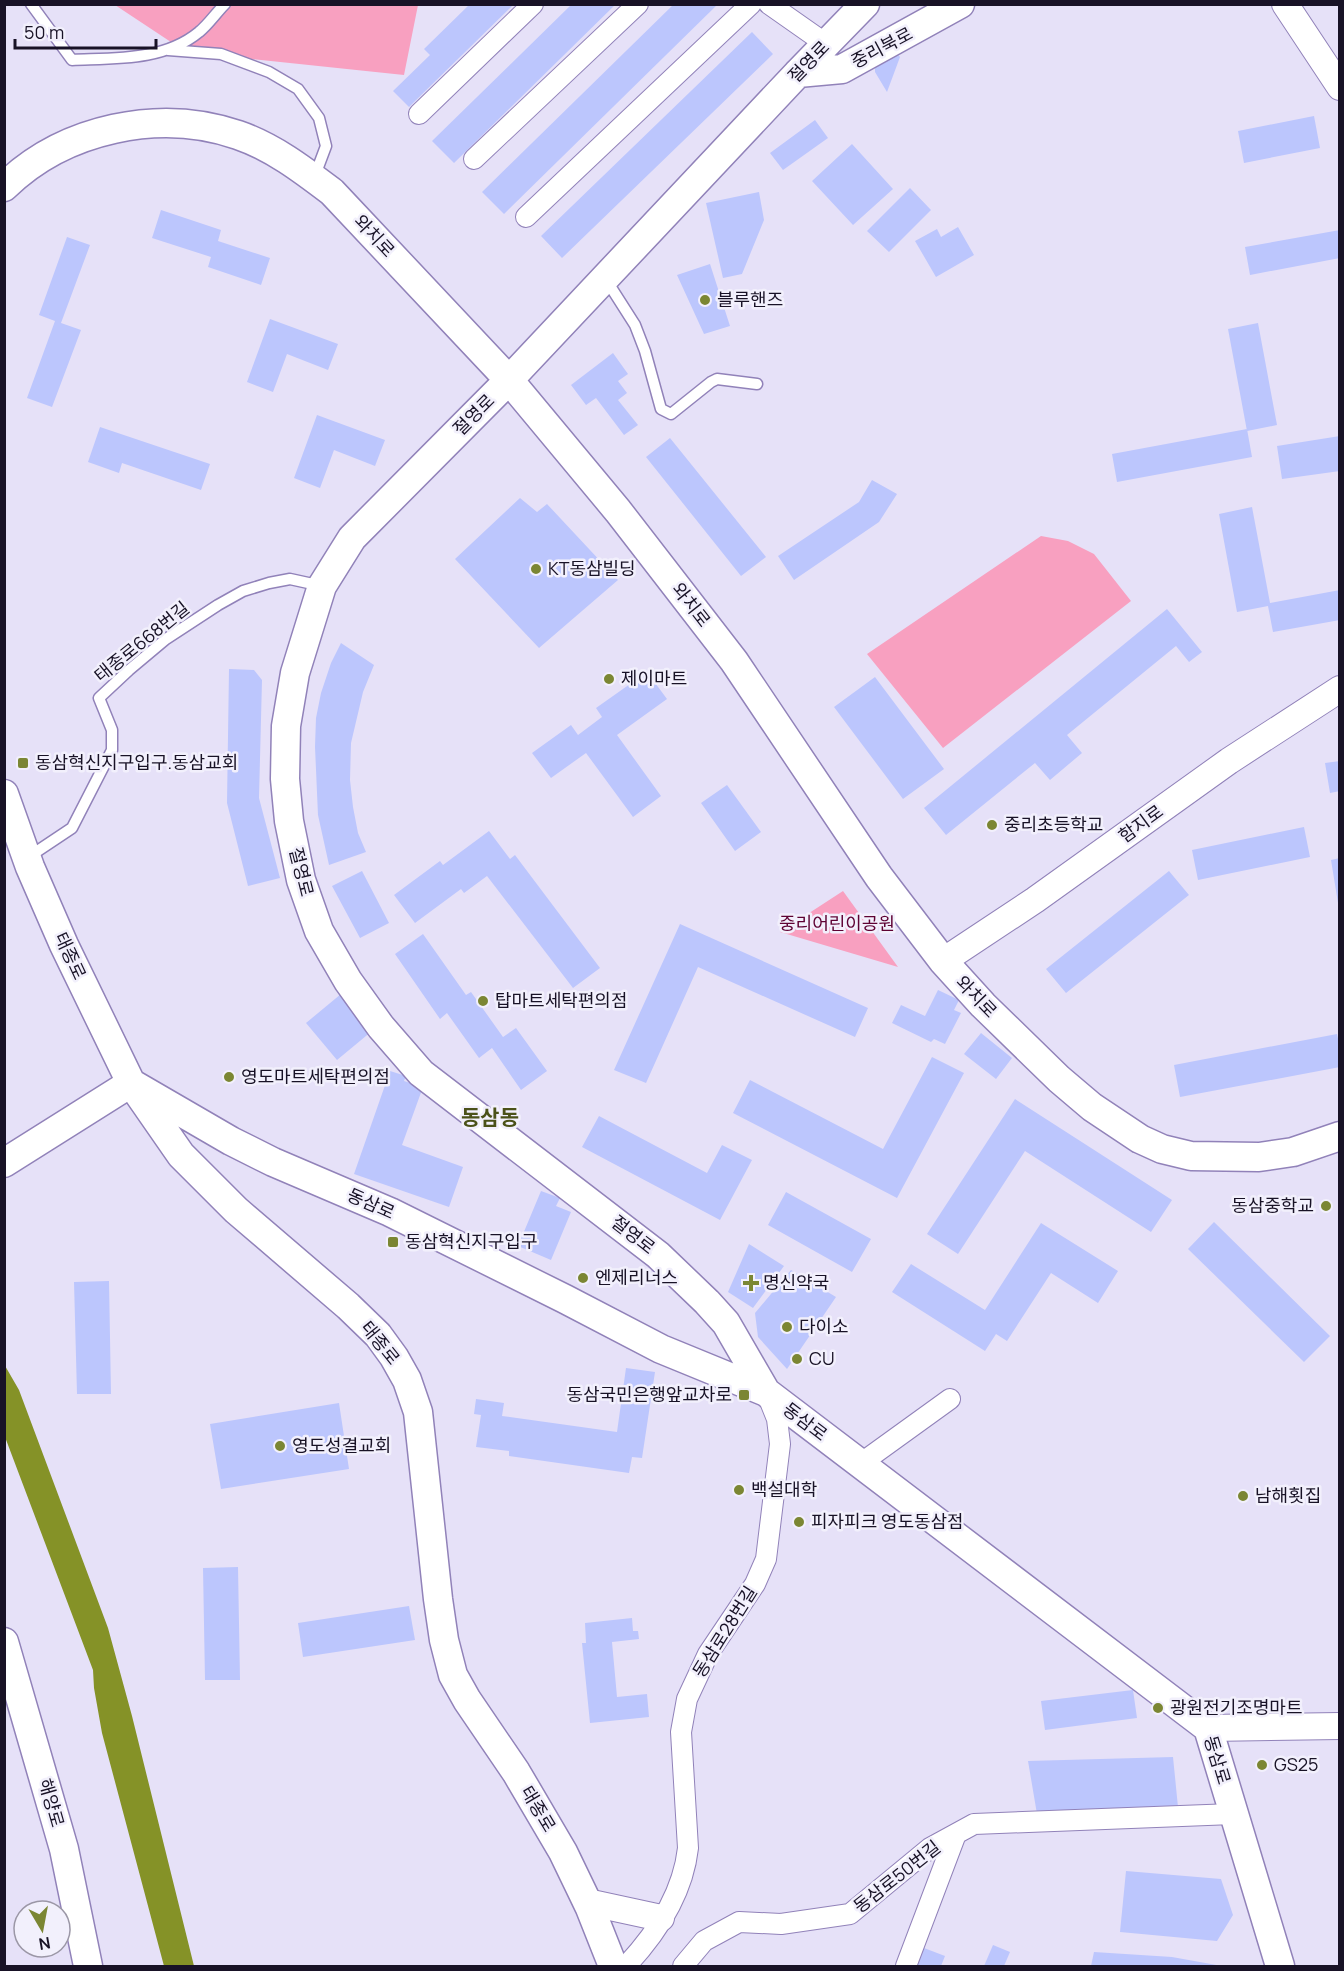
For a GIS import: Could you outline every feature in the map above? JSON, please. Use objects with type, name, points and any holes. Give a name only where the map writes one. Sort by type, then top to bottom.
[{"type":"main road","name":"절영로","points":[[766,1392],[726,1323],[658,1255],[422,1073],[381,1027],[348,981],[319,931],[301,880],[289,821],[285,768],[286,726],[295,673],[322,586],[352,538],[509,380],[865,4]]},
{"type":"main road","points":[[878,4],[877,16],[889,26],[921,27]]},
{"type":"main road","name":"중리북로","points":[[798,73],[842,69],[960,4]]},
{"type":"main road","name":"와치로","points":[[4,187],[42,157],[80,140],[108,130],[145,124],[207,126],[240,136],[274,152],[314,178],[332,192],[509,380],[618,511],[734,661],[879,877],[943,961],[983,1005],[1059,1079],[1092,1107],[1140,1139],[1162,1149],[1191,1156],[1259,1157],[1293,1152],[1340,1136]]},
{"type":"main road","name":"태종로","points":[[4,794],[27,858],[64,945],[131,1083],[181,1155],[236,1210],[348,1306],[378,1335],[407,1380],[418,1412],[438,1599],[444,1640],[453,1675],[558,1842],[587,1902],[613,1966]]},
{"type":"main road","points":[[4,1163],[131,1083]]},
{"type":"main road","name":"동삼로","points":[[131,1083],[231,1141],[273,1162],[390,1212],[661,1349],[766,1392],[1208,1728],[1280,1966]]},
{"type":"main road","name":"해양로","points":[[4,1642],[64,1849],[88,1966]]},
{"type":"street","points":[[419,114],[533,4]]},
{"type":"street","points":[[474,159],[638,4]]},
{"type":"street","points":[[526,217],[751,4]]},
{"type":"street","points":[[769,4],[826,44]]},
{"type":"street","points":[[1285,4],[1340,87]]},
{"type":"street","name":"함지로","points":[[943,961],[1035,900],[1229,761],[1340,689]]},
{"type":"street","name":"동삼로28번길","points":[[626,1966],[643,1948],[678,1891],[686,1866],[688,1848],[681,1732],[687,1699],[708,1654],[755,1584],[766,1559],[780,1444],[777,1419],[766,1392]]},
{"type":"street","points":[[860,1464],[950,1399]]},
{"type":"street","points":[[1208,1728],[1340,1726]]},
{"type":"street","name":"동삼로50번길","points":[[683,1966],[704,1941],[739,1922],[781,1924],[850,1914],[930,1848],[974,1824],[1233,1814]]},
{"type":"street","points":[[906,1966],[956,1834]]},
{"type":"street","points":[[587,1902],[661,1918]]},
{"type":"lane","points":[[31,4],[72,60],[125,58],[167,50],[220,54],[269,72],[298,89],[319,118],[326,146],[314,178]]},
{"type":"lane","points":[[167,50],[199,32],[225,4]]},
{"type":"lane","points":[[605,278],[635,325],[645,351],[661,409],[671,414],[717,379],[758,384]]},
{"type":"lane","name":"태종로668번길","points":[[27,858],[72,828],[112,750],[112,730],[99,698],[129,670],[166,639],[218,604],[243,591],[290,579],[322,586]]},
{"type":"green space","points":[[115,5],[418,5],[404,75],[186,52]]},
{"type":"green space","points":[[1041,536],[1068,541],[1094,554],[1131,601],[943,748],[867,654]]},
{"type":"green space","name":"중리어린이공원","points":[[843,891],[898,967],[780,932]]},
{"type":"shaded area","points":[[4,1364],[19,1390],[108,1628],[194,1966],[164,1966],[102,1733],[93,1670],[5,1437]]},
{"type":"building","points":[[470,4],[514,4],[409,107],[393,91],[430,55],[424,49]]},
{"type":"building","points":[[572,4],[616,4],[454,163],[432,141]]},
{"type":"building","points":[[674,4],[718,4],[504,214],[482,192]]},
{"type":"building","points":[[752,32],[773,54],[562,258],[541,236]]},
{"type":"building","points":[[896,52],[900,57],[887,92],[875,68]]},
{"type":"building","points":[[1314,116],[1320,148],[1244,163],[1238,131]]},
{"type":"building","points":[[815,120],[828,138],[783,170],[770,153]]},
{"type":"building","points":[[852,144],[893,189],[853,225],[812,181]]},
{"type":"building","points":[[910,188],[931,210],[889,252],[867,231]]},
{"type":"building","points":[[759,192],[764,220],[742,274],[723,278],[706,203]]},
{"type":"building","points":[[161,210],[221,230],[218,241],[270,258],[261,285],[208,267],[211,257],[152,238]]},
{"type":"building","points":[[958,227],[974,255],[936,277],[915,241],[937,229],[941,237]]},
{"type":"building","points":[[1340,230],[1340,258],[1250,275],[1245,247]]},
{"type":"building","points":[[67,237],[90,245],[61,323],[81,330],[52,407],[27,398],[55,321],[39,315]]},
{"type":"building","name":"블루핸즈","points":[[710,264],[730,326],[704,334],[677,275]]},
{"type":"building","points":[[270,319],[338,344],[328,370],[287,354],[273,392],[247,382]]},
{"type":"building","points":[[1258,323],[1277,425],[1247,431],[1228,329]]},
{"type":"building","points":[[613,353],[628,374],[618,381],[627,393],[618,400],[638,425],[624,435],[596,398],[586,405],[571,385]]},
{"type":"building","points":[[317,415],[385,440],[375,466],[334,450],[320,488],[294,478]]},
{"type":"building","points":[[100,427],[210,464],[201,490],[122,463],[119,473],[88,462]]},
{"type":"building","points":[[1247,429],[1252,457],[1117,482],[1112,454]]},
{"type":"building","points":[[1340,436],[1340,471],[1282,479],[1277,446]]},
{"type":"building","points":[[670,438],[766,557],[741,576],[646,457]]},
{"type":"building","points":[[872,480],[897,494],[879,522],[794,580],[778,556],[859,502]]},
{"type":"building","name":"KT동삼빌딩","points":[[520,498],[537,512],[547,504],[618,580],[539,648],[455,559]]},
{"type":"building","points":[[1252,507],[1270,603],[1340,590],[1340,620],[1273,632],[1268,606],[1237,612],[1219,514]]},
{"type":"building","points":[[1167,609],[1202,652],[1189,662],[1176,646],[1067,735],[1082,753],[1050,780],[1035,763],[946,835],[924,808]]},
{"type":"building","points":[[341,643],[374,665],[363,692],[351,743],[350,780],[353,807],[358,833],[366,852],[329,865],[318,815],[316,718],[331,663]]},
{"type":"building","points":[[229,669],[254,670],[262,680],[259,798],[280,878],[248,886],[227,803]]},
{"type":"building","points":[[647,672],[667,699],[617,735],[661,796],[633,817],[586,753],[551,778],[532,753],[571,725],[578,735],[602,717],[596,708]]},
{"type":"building","points":[[875,677],[944,769],[903,799],[834,707]]},
{"type":"building","points":[[1340,761],[1340,791],[1330,793],[1325,763]]},
{"type":"building","points":[[727,785],[761,832],[735,851],[701,803]]},
{"type":"building","points":[[1304,827],[1310,857],[1198,880],[1192,850]]},
{"type":"building","points":[[489,831],[510,859],[515,855],[600,968],[573,988],[487,876],[464,893],[461,889],[415,923],[394,895],[440,861],[443,865]]},
{"type":"building","points":[[1340,858],[1340,903],[1338,903],[1331,860]]},
{"type":"building","points":[[362,871],[389,923],[360,938],[332,886]]},
{"type":"building","points":[[1169,871],[1189,895],[1066,993],[1046,969]]},
{"type":"building","points":[[680,924],[868,1008],[855,1037],[698,967],[646,1083],[614,1070]]},
{"type":"building","points":[[423,934],[466,995],[471,992],[503,1037],[516,1028],[547,1071],[521,1090],[492,1048],[479,1058],[447,1013],[440,1019],[395,954]]},
{"type":"building","points":[[938,990],[959,1000],[954,1010],[961,1013],[945,1044],[934,1039],[931,1042],[892,1023],[901,1005],[925,1016]]},
{"type":"building","points":[[341,994],[372,1031],[337,1060],[306,1023]]},
{"type":"building","points":[[981,1033],[1012,1058],[996,1079],[964,1054]]},
{"type":"building","points":[[1337,1034],[1340,1067],[1180,1097],[1174,1065]]},
{"type":"building","points":[[932,1057],[964,1073],[897,1198],[733,1113],[750,1080],[883,1149]]},
{"type":"building","points":[[390,1071],[406,1076],[404,1081],[423,1087],[402,1145],[463,1167],[449,1207],[354,1174]]},
{"type":"building","points":[[1015,1099],[1172,1200],[1151,1232],[1025,1151],[958,1254],[927,1234]]},
{"type":"building","points":[[599,1116],[707,1173],[722,1145],[752,1160],[720,1220],[582,1147]]},
{"type":"building","points":[[541,1191],[560,1198],[556,1206],[571,1212],[551,1260],[518,1246]]},
{"type":"building","points":[[786,1192],[871,1239],[852,1272],[768,1225]]},
{"type":"building","points":[[1214,1222],[1330,1336],[1304,1362],[1188,1249]]},
{"type":"building","points":[[1041,1223],[1118,1271],[1098,1303],[1051,1273],[1007,1341],[996,1334],[985,1351],[892,1292],[911,1264],[985,1310]]},
{"type":"building","points":[[749,1244],[784,1266],[753,1308],[728,1292]]},
{"type":"building","points":[[791,1270],[836,1297],[787,1369],[758,1337],[755,1313]]},
{"type":"building","points":[[109,1281],[111,1394],[77,1394],[74,1282]]},
{"type":"building","points":[[626,1368],[655,1372],[642,1458],[632,1457],[629,1473],[509,1456],[509,1451],[476,1447],[481,1415],[474,1414],[476,1399],[504,1403],[502,1416],[617,1432]]},
{"type":"building","name":"영도성결교회","points":[[339,1403],[349,1469],[221,1489],[210,1424]]},
{"type":"building","points":[[238,1567],[240,1680],[205,1680],[203,1568]]},
{"type":"building","points":[[409,1606],[415,1640],[303,1657],[298,1623]]},
{"type":"building","points":[[632,1618],[633,1631],[638,1631],[639,1639],[612,1642],[617,1697],[647,1694],[649,1717],[590,1723],[582,1643],[586,1643],[585,1623]]},
{"type":"building","points":[[1133,1690],[1137,1718],[1045,1730],[1041,1701]]},
{"type":"building","points":[[1173,1757],[1178,1807],[1037,1814],[1028,1761]]},
{"type":"building","points":[[1126,1871],[1221,1879],[1233,1915],[1217,1941],[1120,1932]]},
{"type":"building","points":[[993,1945],[1010,1952],[1004,1966],[984,1966]]},
{"type":"building","points":[[924,1948],[945,1956],[941,1966],[917,1966]]},
{"type":"building","points":[[1094,1952],[1172,1957],[1222,1966],[1091,1966]]},
{"type":"place","name":"블루핸즈","points":[[705,300]]},
{"type":"place","name":"KT동삼빌딩","points":[[536,569]]},
{"type":"place","name":"제이마트","points":[[609,679]]},
{"type":"place","name":"동삼혁신지구입구.동삼교회","points":[[23,763]]},
{"type":"place","name":"중리초등학교","points":[[992,825]]},
{"type":"place","name":"탑마트세탁편의점","points":[[483,1001]]},
{"type":"place","name":"영도마트세탁편의점","points":[[229,1077]]},
{"type":"place","name":"동삼중학교","points":[[1326,1206]]},
{"type":"place","name":"동삼혁신지구입구","points":[[393,1242]]},
{"type":"place","name":"엔제리너스","points":[[583,1278]]},
{"type":"place","name":"명신약국","points":[[751,1283]]},
{"type":"place","name":"다이소","points":[[787,1327]]},
{"type":"place","name":"CU","points":[[797,1359]]},
{"type":"place","name":"동삼국민은행앞교차로","points":[[744,1395]]},
{"type":"place","name":"영도성결교회","points":[[280,1446]]},
{"type":"place","name":"백설대학","points":[[739,1490]]},
{"type":"place","name":"남해횟집","points":[[1243,1496]]},
{"type":"place","name":"피자피크 영도동삼점","points":[[799,1522]]},
{"type":"place","name":"광원전기조명마트","points":[[1158,1708]]},
{"type":"place","name":"GS25","points":[[1262,1765]]},
{"type":"district","name":"동삼동","points":[[490,1118]]}]
